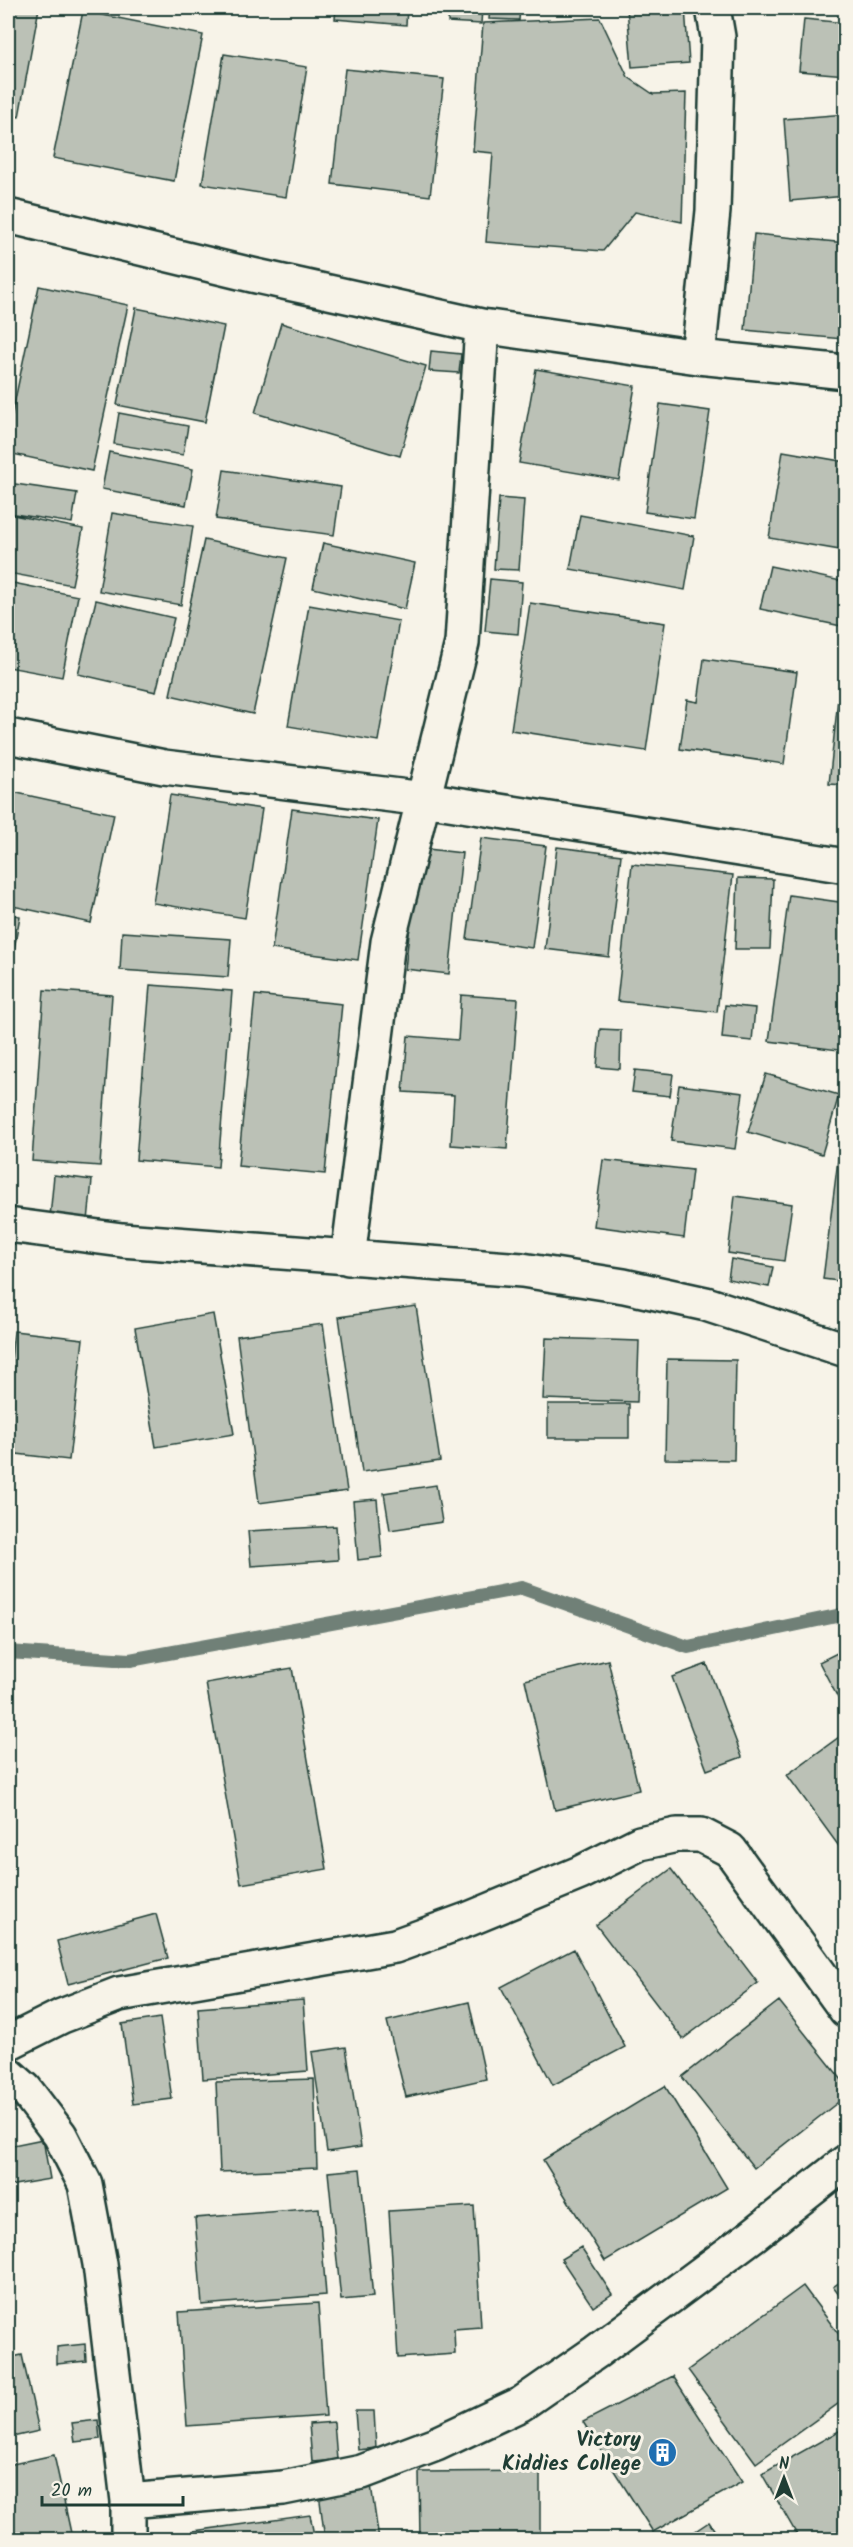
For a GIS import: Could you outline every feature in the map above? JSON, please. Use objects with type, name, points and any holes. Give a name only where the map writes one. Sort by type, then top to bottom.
[{"type":"street","points":[[698,357],[714,211],[718,37],[713,8]]},
{"type":"street","points":[[8,216],[252,275],[482,326],[698,357],[846,372]]},
{"type":"street","points":[[348,1258],[388,942],[462,643],[482,326]]},
{"type":"street","points":[[8,736],[164,767],[424,799],[846,867]]},
{"type":"street","points":[[8,1225],[122,1240],[522,1270],[624,1286],[706,1304],[846,1350]]},
{"type":"street","points":[[8,2043],[62,2016],[119,1994],[395,1946],[570,1877],[640,1843],[677,1835],[701,1835],[730,1850],[846,2010]]},
{"type":"street","points":[[8,2074],[25,2090],[60,2135],[85,2184],[100,2264],[128,2500],[128,2540]]},
{"type":"street","points":[[128,2500],[283,2488],[362,2472],[436,2444],[521,2404],[753,2236],[846,2162]]},
{"type":"building","points":[[8,8],[39,8],[19,117],[8,115]]},
{"type":"building","points":[[336,8],[407,8],[406,25],[335,19]]},
{"type":"building","points":[[449,8],[482,8],[481,24],[448,22]]},
{"type":"building","points":[[490,8],[520,8],[519,20],[489,19]]},
{"type":"building","points":[[627,8],[685,8],[689,63],[632,67]]},
{"type":"building","points":[[83,11],[203,35],[174,181],[53,158]]},
{"type":"building","points":[[600,18],[628,77],[653,94],[686,93],[682,222],[635,212],[603,251],[486,242],[493,153],[473,151],[483,23]]},
{"type":"building","points":[[804,19],[846,23],[846,75],[799,71]]},
{"type":"building","points":[[224,54],[307,67],[286,197],[202,184]]},
{"type":"building","points":[[345,69],[444,79],[430,196],[332,184]]},
{"type":"building","points":[[846,114],[846,196],[790,201],[784,119]]},
{"type":"building","points":[[754,234],[846,243],[846,314],[843,339],[745,330]]},
{"type":"building","points":[[39,286],[128,305],[92,471],[8,453],[8,433]]},
{"type":"building","points":[[136,308],[224,326],[205,422],[117,405]]},
{"type":"building","points":[[281,323],[426,366],[400,456],[255,413]]},
{"type":"building","points":[[431,351],[461,354],[459,373],[429,371]]},
{"type":"building","points":[[536,369],[635,386],[619,480],[519,463]]},
{"type":"building","points":[[660,404],[710,411],[694,519],[645,512]]},
{"type":"building","points":[[119,413],[188,426],[183,455],[114,444]]},
{"type":"building","points":[[783,451],[846,462],[846,551],[769,538]]},
{"type":"building","points":[[109,452],[193,469],[186,505],[102,489]]},
{"type":"building","points":[[224,470],[341,487],[334,535],[216,519]]},
{"type":"building","points":[[8,483],[77,493],[72,523],[8,513]]},
{"type":"building","points":[[499,498],[524,500],[519,570],[494,569]]},
{"type":"building","points":[[112,513],[193,526],[181,605],[99,591]]},
{"type":"building","points":[[8,514],[83,529],[72,585],[8,573]]},
{"type":"building","points":[[580,515],[694,536],[685,590],[570,569]]},
{"type":"building","points":[[204,540],[287,558],[253,714],[170,695]]},
{"type":"building","points":[[323,543],[415,563],[405,609],[313,588]]},
{"type":"building","points":[[770,566],[846,582],[846,627],[760,609]]},
{"type":"building","points":[[490,579],[522,582],[518,634],[485,631]]},
{"type":"building","points":[[8,582],[78,596],[62,677],[8,667]]},
{"type":"building","points":[[96,600],[174,618],[156,692],[78,674]]},
{"type":"building","points":[[530,603],[665,623],[646,751],[511,730]]},
{"type":"building","points":[[309,605],[399,621],[378,741],[288,726]]},
{"type":"building","points":[[704,659],[797,672],[784,764],[680,749],[687,700],[698,702]]},
{"type":"building","points":[[840,680],[846,680],[846,785],[829,784]]},
{"type":"building","points":[[8,791],[114,814],[91,923],[8,905]]},
{"type":"building","points":[[170,795],[262,809],[245,918],[153,903]]},
{"type":"building","points":[[292,809],[378,820],[358,960],[272,949]]},
{"type":"building","points":[[481,838],[546,846],[532,948],[467,939]]},
{"type":"building","points":[[557,847],[621,855],[609,957],[545,949]]},
{"type":"building","points":[[419,848],[462,853],[449,974],[405,969]]},
{"type":"building","points":[[632,864],[733,875],[717,1012],[617,1001]]},
{"type":"building","points":[[738,878],[773,879],[770,949],[735,949]]},
{"type":"building","points":[[789,895],[846,903],[846,1051],[769,1041]]},
{"type":"building","points":[[8,914],[20,916],[11,966],[8,965]]},
{"type":"building","points":[[122,932],[231,939],[228,977],[120,970]]},
{"type":"building","points":[[150,985],[232,991],[218,1167],[136,1160]]},
{"type":"building","points":[[44,990],[112,995],[100,1166],[32,1161]]},
{"type":"building","points":[[8,993],[14,993],[8,1097]]},
{"type":"building","points":[[255,995],[342,1004],[325,1174],[238,1166]]},
{"type":"building","points":[[461,995],[518,999],[507,1149],[451,1145],[454,1095],[403,1092],[408,1036],[458,1040]]},
{"type":"building","points":[[725,1005],[755,1008],[752,1041],[722,1038]]},
{"type":"building","points":[[600,1029],[621,1030],[620,1069],[597,1067]]},
{"type":"building","points":[[635,1070],[673,1074],[670,1096],[632,1092]]},
{"type":"building","points":[[766,1074],[839,1095],[822,1154],[748,1132]]},
{"type":"building","points":[[679,1085],[743,1093],[735,1149],[671,1141]]},
{"type":"building","points":[[841,1136],[846,1137],[846,1282],[823,1279]]},
{"type":"building","points":[[603,1160],[692,1170],[684,1238],[594,1226]]},
{"type":"building","points":[[54,1175],[92,1180],[88,1221],[50,1217]]},
{"type":"building","points":[[735,1196],[792,1204],[784,1261],[728,1253]]},
{"type":"building","points":[[731,1259],[773,1267],[769,1287],[728,1279]]},
{"type":"building","points":[[416,1306],[440,1461],[362,1472],[339,1317]]},
{"type":"building","points":[[213,1314],[234,1434],[156,1447],[135,1328]]},
{"type":"building","points":[[323,1324],[347,1491],[259,1503],[237,1336]]},
{"type":"building","points":[[14,1331],[83,1339],[69,1460],[8,1453],[8,1388]]},
{"type":"building","points":[[546,1338],[639,1341],[637,1402],[543,1399]]},
{"type":"building","points":[[667,1359],[736,1360],[734,1460],[665,1459]]},
{"type":"building","points":[[548,1404],[629,1404],[629,1438],[548,1438]]},
{"type":"building","points":[[436,1485],[442,1522],[390,1530],[384,1493]]},
{"type":"building","points":[[377,1499],[382,1557],[358,1560],[353,1501]]},
{"type":"building","points":[[336,1526],[338,1560],[251,1566],[248,1531]]},
{"type":"building","points":[[846,1649],[846,1713],[819,1662]]},
{"type":"building","points":[[608,1660],[639,1790],[555,1810],[525,1680]]},
{"type":"building","points":[[707,1664],[742,1757],[707,1770],[672,1677]]},
{"type":"building","points":[[292,1668],[327,1869],[241,1884],[206,1683]]},
{"type":"building","points":[[846,1732],[846,1856],[787,1775]]},
{"type":"building","points":[[671,1869],[758,1983],[683,2039],[596,1925]]},
{"type":"building","points":[[156,1914],[168,1958],[68,1984],[57,1941]]},
{"type":"building","points":[[574,1949],[625,2047],[553,2085],[501,1987]]},
{"type":"building","points":[[303,2000],[308,2071],[203,2079],[198,2008]]},
{"type":"building","points":[[779,2001],[846,2085],[846,2096],[754,2168],[682,2077]]},
{"type":"building","points":[[469,2002],[486,2079],[406,2097],[387,2021]]},
{"type":"building","points":[[160,2018],[172,2099],[133,2104],[122,2024]]},
{"type":"building","points":[[346,2047],[361,2147],[327,2152],[312,2052]]},
{"type":"building","points":[[314,2079],[317,2168],[220,2172],[216,2082]]},
{"type":"building","points":[[665,2086],[727,2188],[605,2261],[543,2160]]},
{"type":"building","points":[[43,2139],[50,2179],[8,2186],[8,2146]]},
{"type":"building","points":[[360,2169],[373,2297],[341,2300],[328,2172]]},
{"type":"building","points":[[474,2206],[481,2327],[454,2329],[455,2354],[398,2358],[389,2211]]},
{"type":"building","points":[[319,2208],[326,2295],[202,2305],[195,2218]]},
{"type":"building","points":[[581,2247],[612,2294],[593,2307],[561,2259]]},
{"type":"building","points":[[846,2278],[846,2304],[833,2287]]},
{"type":"building","points":[[803,2286],[846,2344],[846,2398],[756,2463],[688,2370]]},
{"type":"building","points":[[318,2303],[326,2416],[187,2426],[179,2312]]},
{"type":"building","points":[[85,2344],[86,2361],[57,2364],[57,2347]]},
{"type":"building","points":[[22,2355],[39,2431],[8,2438],[8,2358]]},
{"type":"building","name":"Victory Kiddies College","points":[[673,2376],[742,2482],[653,2532],[583,2422]]},
{"type":"building","points":[[355,2411],[374,2411],[376,2448],[358,2450]]},
{"type":"building","points":[[98,2420],[100,2439],[75,2442],[72,2423]]},
{"type":"building","points":[[334,2422],[337,2460],[312,2462],[309,2424]]},
{"type":"building","points":[[846,2427],[846,2527],[824,2540],[800,2540],[762,2474]]},
{"type":"building","points":[[54,2455],[71,2533],[37,2540],[8,2540],[8,2465]]},
{"type":"building","points":[[540,2471],[540,2540],[420,2540],[419,2472]]},
{"type":"building","points":[[371,2485],[379,2540],[325,2540],[319,2493]]},
{"type":"building","points":[[310,2515],[315,2540],[195,2540],[194,2531]]},
{"type":"building","points":[[709,2522],[721,2540],[682,2540]]},
{"type":"waterway","points":[[8,1652],[130,1660],[522,1588],[688,1647],[846,1614]]},
{"type":"place","name":"Victory Kiddies College","points":[[662,2452]]}]
